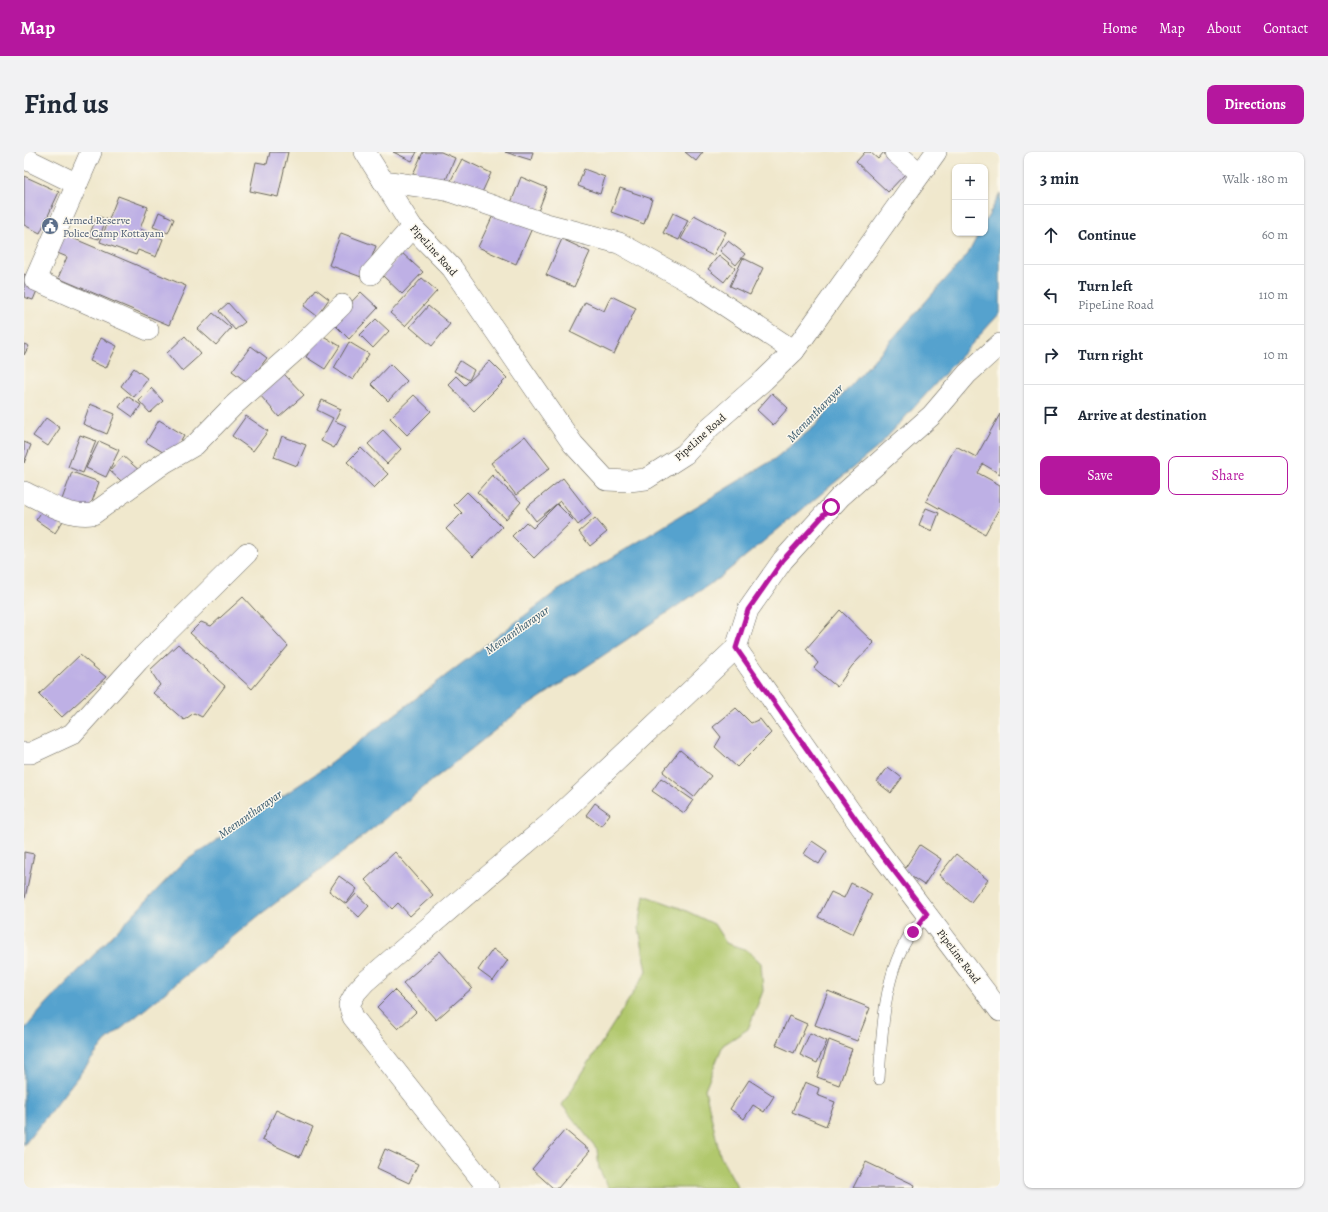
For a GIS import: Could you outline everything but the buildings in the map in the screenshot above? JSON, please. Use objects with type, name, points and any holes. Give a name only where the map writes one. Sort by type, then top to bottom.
[{"type":"street","points":[[91,152],[77,184],[30,278],[148,330]]},
{"type":"street","name":"PipeLine Road","points":[[365,152],[412,227],[452,268],[573,444],[606,480],[629,481],[646,479],[685,454],[710,427],[764,380],[794,351],[936,152]]},
{"type":"street","points":[[895,152],[920,174]]},
{"type":"street","points":[[24,158],[77,184]]},
{"type":"street","points":[[384,182],[446,190],[546,224],[619,243],[691,283],[794,351]]},
{"type":"street","points":[[371,274],[412,227]]},
{"type":"street","points":[[24,492],[68,512],[84,516],[93,514],[164,463],[195,446],[234,405],[295,351],[342,304]]},
{"type":"street","points":[[488,1188],[353,1017],[348,1005],[356,992],[365,982],[556,818],[736,648],[748,610],[783,560],[840,497],[932,415],[967,374],[1000,344]]},
{"type":"street","points":[[24,753],[31,753],[72,734],[138,661],[247,553]]},
{"type":"street","name":"PipeLine Road","points":[[736,648],[871,841],[1000,1011]]},
{"type":"lane","points":[[879,1079],[884,1016],[891,974],[906,940],[927,914]]},
{"type":"green space","points":[[644,895],[680,908],[714,924],[726,943],[747,950],[761,963],[763,991],[748,1029],[723,1045],[705,1089],[720,1155],[738,1188],[609,1188],[599,1169],[597,1149],[562,1105],[647,971],[639,928]]},
{"type":"water","name":"Meenantharayar","points":[[1000,194],[1000,313],[878,447],[719,578],[514,715],[322,869],[262,913],[105,1042],[24,1145],[24,1030],[47,1003],[184,862],[323,769],[557,591],[773,460],[814,427],[968,254],[977,236],[988,236],[988,216]]},
{"type":"place","name":"Armed Reserve Police Camp Kottayam","points":[[50,226]]},
{"type":"route","points":[[831,507],[783,560],[748,610],[736,648],[871,841],[927,914],[913,932]]}]
